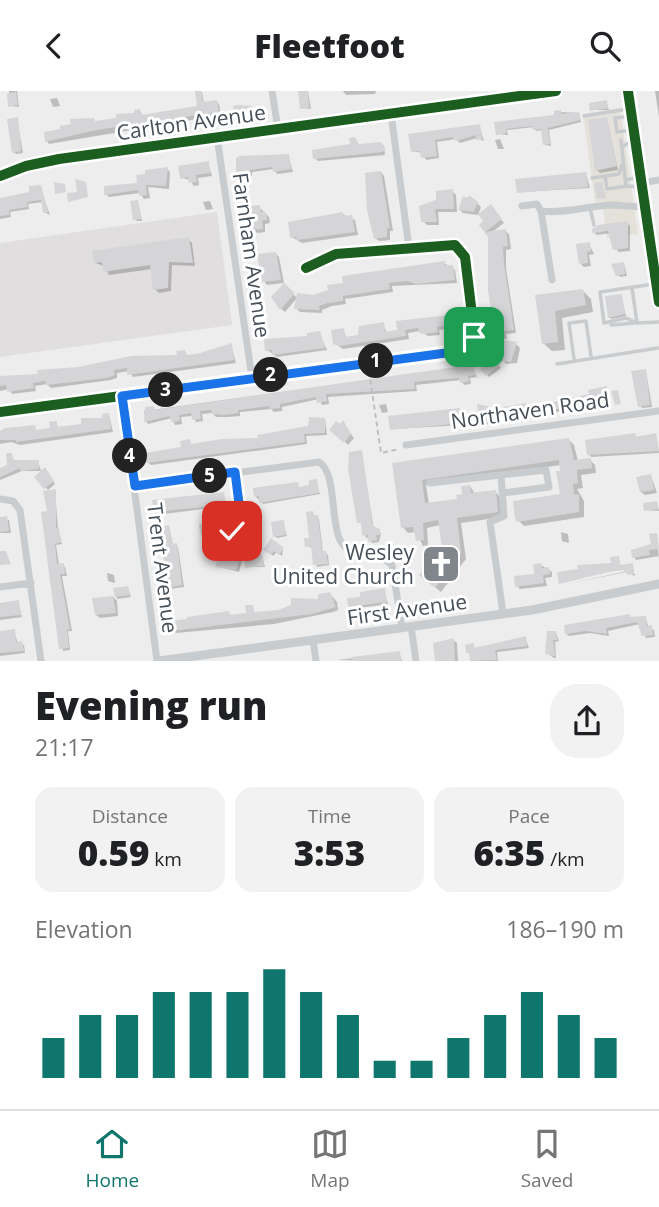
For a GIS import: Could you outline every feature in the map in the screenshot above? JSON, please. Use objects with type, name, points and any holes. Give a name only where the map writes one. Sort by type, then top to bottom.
[{"type":"street","points":[[272,91],[278,129]]},
{"type":"street","name":"Carlton Avenue","points":[[0,176],[46,162],[556,91]]},
{"type":"street","points":[[628,91],[659,302]]},
{"type":"street","points":[[391,114],[409,249]]},
{"type":"street","name":"Farnham Avenue","points":[[217,137],[252,378]]},
{"type":"street","points":[[641,182],[659,180]]},
{"type":"street","points":[[522,206],[537,204],[541,211],[552,280]]},
{"type":"street","points":[[541,211],[645,206]]},
{"type":"street","points":[[0,412],[463,351],[473,340],[462,251],[452,243],[336,254],[306,268]]},
{"type":"street","name":"Trent Avenue","points":[[122,396],[158,661]]},
{"type":"street","name":"Northaven Road","points":[[406,446],[659,411]]},
{"type":"street","points":[[135,486],[312,461],[324,465],[341,541],[353,553],[384,559],[393,565],[416,661]]},
{"type":"street","points":[[430,483],[546,470],[549,487],[503,493]]},
{"type":"street","points":[[235,472],[241,519]]},
{"type":"street","points":[[500,476],[504,516],[491,522],[503,613]]},
{"type":"street","points":[[0,499],[11,500],[20,510],[41,661]]},
{"type":"street","points":[[0,587],[30,583]]},
{"type":"street","name":"First Avenue","points":[[158,661],[503,613],[607,597],[659,584]]},
{"type":"street","points":[[313,640],[316,661]]},
{"type":"lane","points":[[584,116],[631,112]]},
{"type":"lane","points":[[631,112],[615,118],[617,132],[634,134]]},
{"type":"lane","points":[[622,147],[634,134]]},
{"type":"lane","points":[[621,140],[626,183]]},
{"type":"lane","points":[[623,157],[637,155]]},
{"type":"lane","points":[[592,178],[619,174],[623,163]]},
{"type":"lane","points":[[606,176],[607,189],[641,182]]},
{"type":"lane","points":[[626,183],[641,182]]},
{"type":"lane","points":[[590,208],[594,225]]},
{"type":"lane","points":[[656,284],[600,292],[604,323],[626,319],[639,323],[659,321]]},
{"type":"lane","points":[[632,288],[639,323]]},
{"type":"lane","points":[[574,359],[569,323],[586,321],[591,356]]},
{"type":"lane","points":[[557,364],[591,356],[658,348]]},
{"type":"path","points":[[368,362],[381,453],[391,453],[406,446]]},
{"type":"shaded area","points":[[620,108],[638,234],[607,238],[602,201],[595,202],[583,114]]},
{"type":"shaded area","points":[[217,212],[232,325],[0,357],[0,243]]},
{"type":"building","points":[[195,91],[201,91],[203,102],[217,100],[219,112],[96,130],[45,142],[44,132],[71,124],[70,119],[94,118],[95,121],[116,118],[116,114],[134,113],[134,110],[140,109],[141,115],[197,106]]},
{"type":"building","points":[[298,91],[308,91],[309,108],[300,109]]},
{"type":"building","points":[[16,92],[18,105],[8,107],[7,94]]},
{"type":"building","points":[[607,100],[608,108],[590,111],[589,103]]},
{"type":"building","points":[[233,106],[252,106],[254,115],[235,118]]},
{"type":"building","points":[[561,110],[561,114],[579,112],[580,120],[548,128],[550,144],[543,145],[541,129],[533,130],[532,126],[506,129],[507,133],[496,135],[494,122],[554,115],[554,111]]},
{"type":"building","points":[[18,117],[21,151],[12,153],[7,119]]},
{"type":"building","points":[[607,117],[617,166],[595,171],[588,120]]},
{"type":"building","points":[[480,124],[482,139],[476,140],[476,135],[456,141],[452,137],[435,140],[437,156],[421,158],[420,151],[411,152],[408,134]]},
{"type":"building","points":[[355,137],[359,144],[381,142],[385,148],[383,152],[313,159],[312,150],[350,144],[349,138]]},
{"type":"building","points":[[289,154],[291,169],[273,172],[272,167],[250,170],[250,174],[240,175],[240,172],[236,172],[236,158],[240,156]]},
{"type":"building","points":[[209,161],[210,173],[196,175],[197,182],[189,183],[188,177],[180,179],[178,166]]},
{"type":"building","points":[[168,167],[166,186],[146,185],[147,195],[139,196],[138,190],[104,195],[104,186],[137,183],[136,175],[145,174],[145,170]]},
{"type":"building","points":[[381,171],[390,228],[387,228],[387,237],[374,239],[367,210],[365,173]]},
{"type":"building","points":[[586,172],[588,187],[517,193],[515,179]]},
{"type":"building","points":[[75,179],[86,182],[88,197],[68,202],[67,193],[77,192]]},
{"type":"building","points":[[54,182],[65,184],[66,192],[55,194]]},
{"type":"building","points":[[602,182],[606,198],[597,199],[594,183]]},
{"type":"building","points":[[41,185],[48,212],[43,213],[41,200],[27,202],[27,207],[9,210],[9,215],[0,216],[0,198],[29,192],[29,186]]},
{"type":"building","points":[[453,189],[454,209],[435,209],[437,222],[421,222],[419,206],[436,200],[436,191]]},
{"type":"building","points":[[469,195],[478,202],[474,212],[458,210],[463,196],[467,198]]},
{"type":"building","points":[[138,200],[141,219],[133,220],[130,201]]},
{"type":"building","points":[[491,204],[502,219],[485,232],[506,229],[508,246],[503,247],[504,263],[514,330],[504,331],[504,336],[496,337],[488,291],[488,237],[479,225],[483,221],[478,214]]},
{"type":"building","points":[[260,205],[261,212],[266,212],[267,220],[262,220],[263,229],[252,230],[249,206]]},
{"type":"building","points":[[343,212],[343,216],[352,215],[355,232],[297,240],[296,237],[290,238],[288,222]]},
{"type":"building","points":[[628,221],[628,248],[613,250],[608,231],[592,233],[592,229],[598,225]]},
{"type":"building","points":[[189,237],[193,263],[169,262],[168,288],[153,290],[150,265],[103,272],[102,262],[94,263],[92,251]]},
{"type":"building","points":[[590,242],[588,263],[579,264],[576,244]]},
{"type":"building","points":[[276,252],[281,280],[262,282],[257,254]]},
{"type":"building","points":[[445,261],[445,265],[453,265],[455,280],[416,284],[407,281],[389,283],[390,289],[343,296],[343,301],[319,306],[320,310],[294,309],[297,293],[313,295],[328,290],[327,285],[343,283],[342,276]]},
{"type":"building","points":[[624,262],[625,274],[616,276],[611,264]]},
{"type":"building","points":[[284,283],[295,293],[280,310],[271,297]]},
{"type":"building","points":[[583,289],[586,305],[555,311],[558,342],[542,344],[535,295]]},
{"type":"building","points":[[622,294],[625,314],[608,318],[605,296]]},
{"type":"building","points":[[457,314],[459,329],[451,330],[450,325],[437,327],[438,332],[424,334],[419,333],[418,328],[405,330],[406,336],[339,346],[333,344],[331,330],[344,328],[345,337],[358,335],[359,326],[384,322],[385,332],[397,330],[396,321]]},
{"type":"building","points":[[320,331],[325,348],[272,355],[272,350],[265,351],[264,339],[307,336],[307,333]]},
{"type":"building","points":[[504,340],[517,342],[511,362],[500,361]]},
{"type":"building","points":[[232,343],[234,360],[127,375],[127,368],[114,370],[115,375],[107,378],[46,385],[45,381],[33,383],[34,388],[7,392],[6,385],[0,386],[0,376],[38,374],[37,370],[78,367],[131,356],[177,355],[176,351],[185,350],[186,355],[197,354]]},
{"type":"building","points":[[495,359],[500,365],[486,376],[480,369]]},
{"type":"building","points":[[455,367],[474,367],[475,375],[468,376],[469,381],[460,383],[459,378],[414,382],[415,389],[326,394],[327,401],[317,403],[316,397],[280,404],[280,408],[270,409],[269,406],[238,410],[238,413],[224,415],[212,414],[211,410],[200,411],[201,419],[192,420],[191,413],[179,415],[180,421],[171,422],[170,416],[144,422],[145,407],[154,406],[154,410]]},
{"type":"building","points":[[646,369],[650,405],[638,407],[631,371]]},
{"type":"building","points":[[607,386],[609,396],[597,398],[598,405],[503,417],[487,420],[487,423],[479,422],[477,404],[498,408],[526,403],[527,407],[589,394],[588,390]]},
{"type":"building","points":[[618,390],[621,404],[615,405],[611,391]]},
{"type":"building","points":[[460,408],[463,423],[390,430],[388,416]]},
{"type":"building","points":[[109,413],[111,429],[16,442],[0,440],[0,431],[5,428],[35,425],[36,430],[50,428],[49,422],[57,421],[57,427],[81,424],[81,418],[102,418],[102,414]]},
{"type":"building","points":[[309,417],[325,418],[325,433],[304,434],[305,442],[146,463],[145,453],[181,447],[180,441],[190,439],[191,444],[222,439],[258,438],[257,435],[308,426]]},
{"type":"building","points":[[343,420],[351,434],[344,443],[329,430],[336,421],[340,424]]},
{"type":"building","points":[[635,433],[636,437],[656,433],[659,451],[587,455],[585,440]]},
{"type":"building","points":[[569,438],[574,460],[591,458],[592,468],[577,470],[578,483],[573,484],[574,495],[579,494],[579,512],[517,522],[515,518],[513,501],[560,494],[556,471],[560,471],[559,460],[422,480],[425,503],[457,499],[456,495],[462,494],[461,486],[470,485],[471,493],[496,490],[498,512],[457,518],[461,553],[435,588],[419,575],[442,548],[438,520],[423,523],[424,540],[416,541],[413,527],[401,528],[392,463]]},
{"type":"building","points":[[362,450],[373,526],[380,529],[380,535],[376,535],[377,540],[368,542],[368,535],[362,536],[361,523],[357,523],[348,469],[349,452]]},
{"type":"building","points":[[6,453],[12,453],[13,460],[39,460],[39,469],[20,471],[20,468],[0,477],[0,468],[7,465]]},
{"type":"building","points":[[45,467],[54,481],[44,489],[34,477]]},
{"type":"building","points":[[651,474],[654,490],[640,492],[636,477]]},
{"type":"building","points":[[317,479],[319,493],[259,503],[259,496],[254,497],[253,488],[298,482],[299,487],[309,485],[309,480]]},
{"type":"building","points":[[56,489],[56,528],[59,528],[61,542],[55,544],[57,564],[64,563],[65,574],[60,574],[70,629],[67,630],[69,648],[59,649],[41,512],[47,511],[43,491]]},
{"type":"building","points":[[224,492],[226,505],[163,511],[163,515],[154,516],[152,500]]},
{"type":"building","points":[[657,501],[658,509],[644,511],[643,503]]},
{"type":"building","points":[[313,511],[314,515],[318,515],[322,551],[326,551],[328,564],[313,565],[311,546],[305,547],[304,538],[309,538],[306,512]]},
{"type":"building","points":[[7,516],[9,531],[0,532],[0,517]]},
{"type":"building","points":[[284,520],[286,535],[273,537],[271,522]]},
{"type":"building","points":[[215,522],[214,531],[221,550],[241,556],[236,570],[215,567],[221,551],[211,555],[200,533],[199,524]]},
{"type":"building","points":[[169,525],[172,544],[177,543],[182,585],[167,588],[160,527]]},
{"type":"building","points":[[657,533],[659,549],[649,550],[650,555],[632,558],[631,550],[651,544],[649,534]]},
{"type":"building","points":[[271,538],[284,548],[279,555],[274,551],[271,555],[263,550]]},
{"type":"building","points":[[0,551],[6,551],[11,564],[0,565]]},
{"type":"building","points":[[262,554],[264,566],[245,568],[244,556]]},
{"type":"building","points":[[619,556],[620,565],[633,563],[634,574],[628,575],[623,570],[608,572],[559,584],[557,572],[578,569],[577,565],[611,563],[610,557]]},
{"type":"building","points":[[541,563],[542,568],[549,567],[550,574],[543,575],[544,583],[515,587],[514,576],[534,574],[533,564]]},
{"type":"building","points":[[128,586],[130,595],[115,597],[113,588]]},
{"type":"building","points":[[385,588],[387,602],[356,606],[357,613],[349,614],[347,598],[360,597],[360,592]]},
{"type":"building","points":[[330,592],[336,607],[312,614],[172,631],[170,621],[229,611],[229,615],[246,613],[245,605],[253,605],[254,612],[278,610],[291,605],[291,598],[318,599],[318,594]]},
{"type":"building","points":[[113,596],[116,613],[95,615],[92,598]]},
{"type":"building","points":[[19,600],[21,615],[0,617],[0,603]]},
{"type":"building","points":[[630,614],[630,617],[646,616],[647,626],[652,625],[653,635],[642,636],[637,622],[606,628],[607,634],[586,631],[565,634],[564,625]]},
{"type":"building","points":[[15,629],[16,642],[22,641],[24,651],[0,653],[0,631]]},
{"type":"building","points":[[547,631],[556,631],[557,640],[553,640],[555,656],[545,654]]},
{"type":"building","points":[[526,636],[527,646],[495,650],[497,660],[470,661],[469,653],[466,653],[465,645],[474,643],[474,648]]},
{"type":"building","points":[[454,638],[455,661],[435,661],[433,643]]},
{"type":"building","points":[[400,651],[401,661],[352,661],[352,657]]},
{"type":"cycle path","points":[[0,176],[26,166],[59,159],[556,91]]},
{"type":"cycle path","points":[[628,91],[659,302]]},
{"type":"cycle path","points":[[0,412],[461,351],[472,343],[474,331],[465,257],[455,245],[336,254],[306,268]]},
{"type":"place","name":"Wesley United Church","points":[[441,564]]},
{"type":"route","points":[[232,531],[234,523],[241,519],[235,472],[135,486],[122,396],[463,351],[472,343],[474,337]]}]
